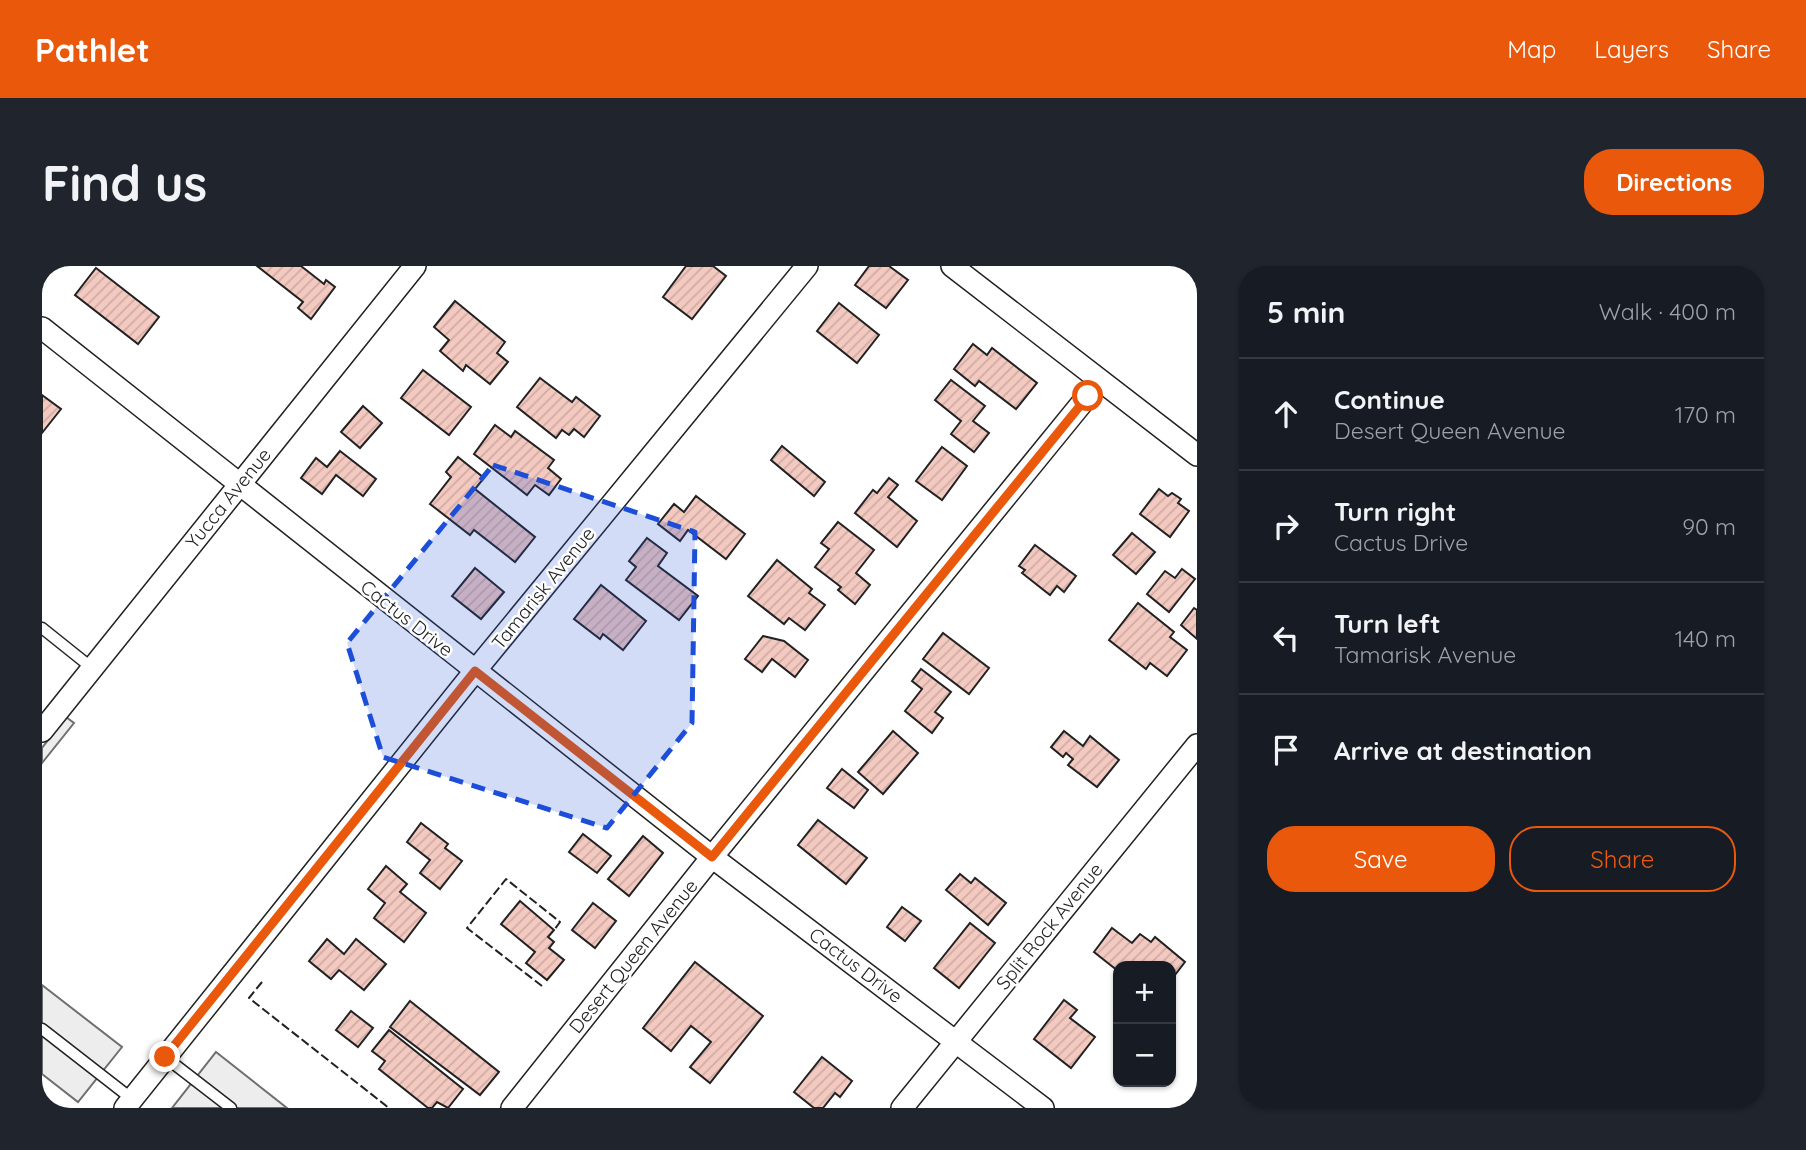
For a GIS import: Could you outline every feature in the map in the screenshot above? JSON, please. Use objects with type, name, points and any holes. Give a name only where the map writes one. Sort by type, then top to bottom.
[{"type":"street","name":"Yucca Avenue","points":[[42,731],[415,266]]},
{"type":"street","name":"Tamarisk Avenue","points":[[129,1105],[475,671],[807,266]]},
{"type":"street","points":[[952,266],[1197,455]]},
{"type":"street","name":"Cactus Drive","points":[[42,328],[712,857],[1042,1108]]},
{"type":"street","name":"Desert Queen Avenue","points":[[512,1108],[712,857],[1100,381]]},
{"type":"street","name":"Split Rock Avenue","points":[[902,1108],[1197,745]]},
{"type":"lane","points":[[42,628],[92,668]]},
{"type":"lane","points":[[42,1029],[129,1105]]},
{"type":"lane","points":[[165,1057],[231,1108]]},
{"type":"highlighted area","points":[[493,465],[695,532],[692,723],[607,828],[383,757],[347,643]]},
{"type":"shaded area","points":[[66,717],[74,723],[42,763],[42,748]]},
{"type":"shaded area","points":[[42,985],[122,1047],[78,1102],[42,1074]]},
{"type":"shaded area","points":[[216,1052],[287,1108],[172,1108]]},
{"type":"building","points":[[257,266],[301,266],[324,284],[326,280],[335,287],[311,319],[298,308],[303,302]]},
{"type":"building","points":[[686,266],[713,266],[726,276],[692,319],[663,297]]},
{"type":"building","points":[[869,266],[889,266],[908,280],[886,308],[855,285]]},
{"type":"building","points":[[96,268],[159,317],[138,344],[75,295]]},
{"type":"building","points":[[455,301],[505,342],[497,353],[508,362],[490,384],[466,365],[463,371],[440,351],[449,340],[434,327]]},
{"type":"building","points":[[839,303],[879,335],[857,363],[817,331]]},
{"type":"building","points":[[973,344],[987,355],[992,348],[1037,383],[1016,409],[979,381],[975,386],[954,369]]},
{"type":"building","points":[[423,370],[471,407],[449,435],[401,398]]},
{"type":"building","points":[[540,378],[572,402],[576,397],[600,416],[584,437],[574,429],[569,435],[562,430],[556,438],[517,407]]},
{"type":"building","points":[[951,380],[985,406],[973,421],[989,433],[974,452],[951,434],[961,421],[935,400]]},
{"type":"building","points":[[42,395],[61,409],[42,433]]},
{"type":"building","points":[[363,406],[382,423],[360,448],[341,432]]},
{"type":"building","points":[[495,425],[511,437],[515,431],[554,460],[548,468],[561,479],[549,495],[535,485],[527,495],[474,454]]},
{"type":"building","points":[[782,446],[825,482],[814,496],[771,460]]},
{"type":"building","points":[[942,447],[967,466],[942,500],[916,481]]},
{"type":"building","points":[[340,451],[376,479],[363,496],[336,475],[322,494],[301,478],[316,458],[327,467]]},
{"type":"building","points":[[458,457],[484,478],[475,489],[535,537],[515,562],[474,530],[470,535],[430,504],[451,477],[446,472]]},
{"type":"building","points":[[889,478],[898,485],[888,497],[917,521],[897,547],[855,513],[873,490],[877,493]]},
{"type":"building","points":[[1159,489],[1168,496],[1172,493],[1181,499],[1178,503],[1189,511],[1170,537],[1140,514]]},
{"type":"building","points":[[696,496],[745,534],[726,559],[688,530],[680,541],[658,524],[674,504],[684,512]]},
{"type":"building","points":[[838,522],[874,550],[856,573],[870,585],[855,604],[838,590],[841,587],[815,567],[829,549],[821,543]]},
{"type":"building","points":[[1132,533],[1155,552],[1136,574],[1113,555]]},
{"type":"building","points":[[647,538],[667,553],[658,566],[698,596],[679,620],[626,580],[636,567],[629,561]]},
{"type":"building","points":[[1035,545],[1076,576],[1064,592],[1057,586],[1050,595],[1022,573],[1025,570],[1019,566]]},
{"type":"building","points":[[777,560],[812,589],[809,593],[825,605],[805,630],[789,618],[784,624],[748,596]]},
{"type":"building","points":[[475,568],[504,592],[481,619],[452,596]]},
{"type":"building","points":[[1182,569],[1195,579],[1169,612],[1147,594],[1165,571],[1175,578]]},
{"type":"building","points":[[601,585],[646,621],[623,650],[603,634],[600,639],[574,619]]},
{"type":"building","points":[[1138,603],[1174,632],[1170,637],[1187,650],[1167,676],[1150,663],[1146,669],[1109,640]]},
{"type":"building","points":[[1194,608],[1197,610],[1197,639],[1181,625]]},
{"type":"building","points":[[943,633],[989,668],[969,694],[923,659]]},
{"type":"building","points":[[763,636],[784,641],[808,660],[795,677],[772,659],[762,672],[745,659]]},
{"type":"building","points":[[921,669],[951,692],[935,712],[943,718],[932,733],[905,711],[922,689],[912,681]]},
{"type":"building","points":[[893,731],[918,753],[883,794],[858,772]]},
{"type":"building","points":[[1064,731],[1083,746],[1090,736],[1119,760],[1097,787],[1068,765],[1073,759],[1066,753],[1063,757],[1051,747]]},
{"type":"building","points":[[842,769],[868,790],[854,808],[827,788]]},
{"type":"building","points":[[818,820],[867,858],[846,884],[798,845]]},
{"type":"building","points":[[421,823],[448,844],[445,848],[462,861],[440,889],[420,873],[430,860],[407,842]]},
{"type":"building","points":[[583,834],[611,856],[597,873],[569,852]]},
{"type":"building","points":[[643,836],[663,853],[629,896],[608,879]]},
{"type":"building","points":[[386,866],[407,884],[400,892],[426,913],[404,942],[374,918],[385,903],[368,889]]},
{"type":"building","points":[[960,874],[971,883],[975,878],[1006,903],[988,925],[946,890]]},
{"type":"building","points":[[520,901],[554,930],[548,937],[554,942],[549,948],[564,960],[547,980],[526,963],[535,952],[501,924]]},
{"type":"building","points":[[593,903],[616,921],[595,948],[572,930]]},
{"type":"building","points":[[902,907],[921,921],[905,941],[887,927]]},
{"type":"building","points":[[970,923],[995,943],[959,988],[934,968]]},
{"type":"building","points":[[1112,928],[1132,943],[1140,934],[1151,942],[1155,937],[1185,962],[1176,974],[1176,961],[1113,961],[1113,967],[1094,952]]},
{"type":"building","points":[[327,939],[344,954],[356,939],[386,964],[364,990],[339,970],[331,979],[309,961]]},
{"type":"building","points":[[695,962],[763,1016],[710,1083],[690,1067],[711,1042],[691,1026],[671,1051],[643,1028]]},
{"type":"building","points":[[1064,1000],[1077,1010],[1070,1018],[1095,1037],[1071,1068],[1034,1039]]},
{"type":"building","points":[[410,1001],[499,1072],[480,1095],[390,1027]]},
{"type":"building","points":[[351,1011],[373,1028],[358,1047],[336,1030]]},
{"type":"building","points":[[389,1030],[463,1089],[448,1108],[437,1102],[432,1108],[428,1108],[379,1069],[385,1061],[372,1051]]},
{"type":"building","points":[[822,1057],[852,1081],[840,1097],[835,1093],[823,1108],[814,1108],[794,1092]]},
{"type":"fence","points":[[542,986],[467,928],[506,879],[560,922],[554,930]]},
{"type":"fence","points":[[262,982],[249,998],[389,1108]]},
{"type":"route","points":[[165,1057],[475,671],[712,857],[1088,396]]}]
